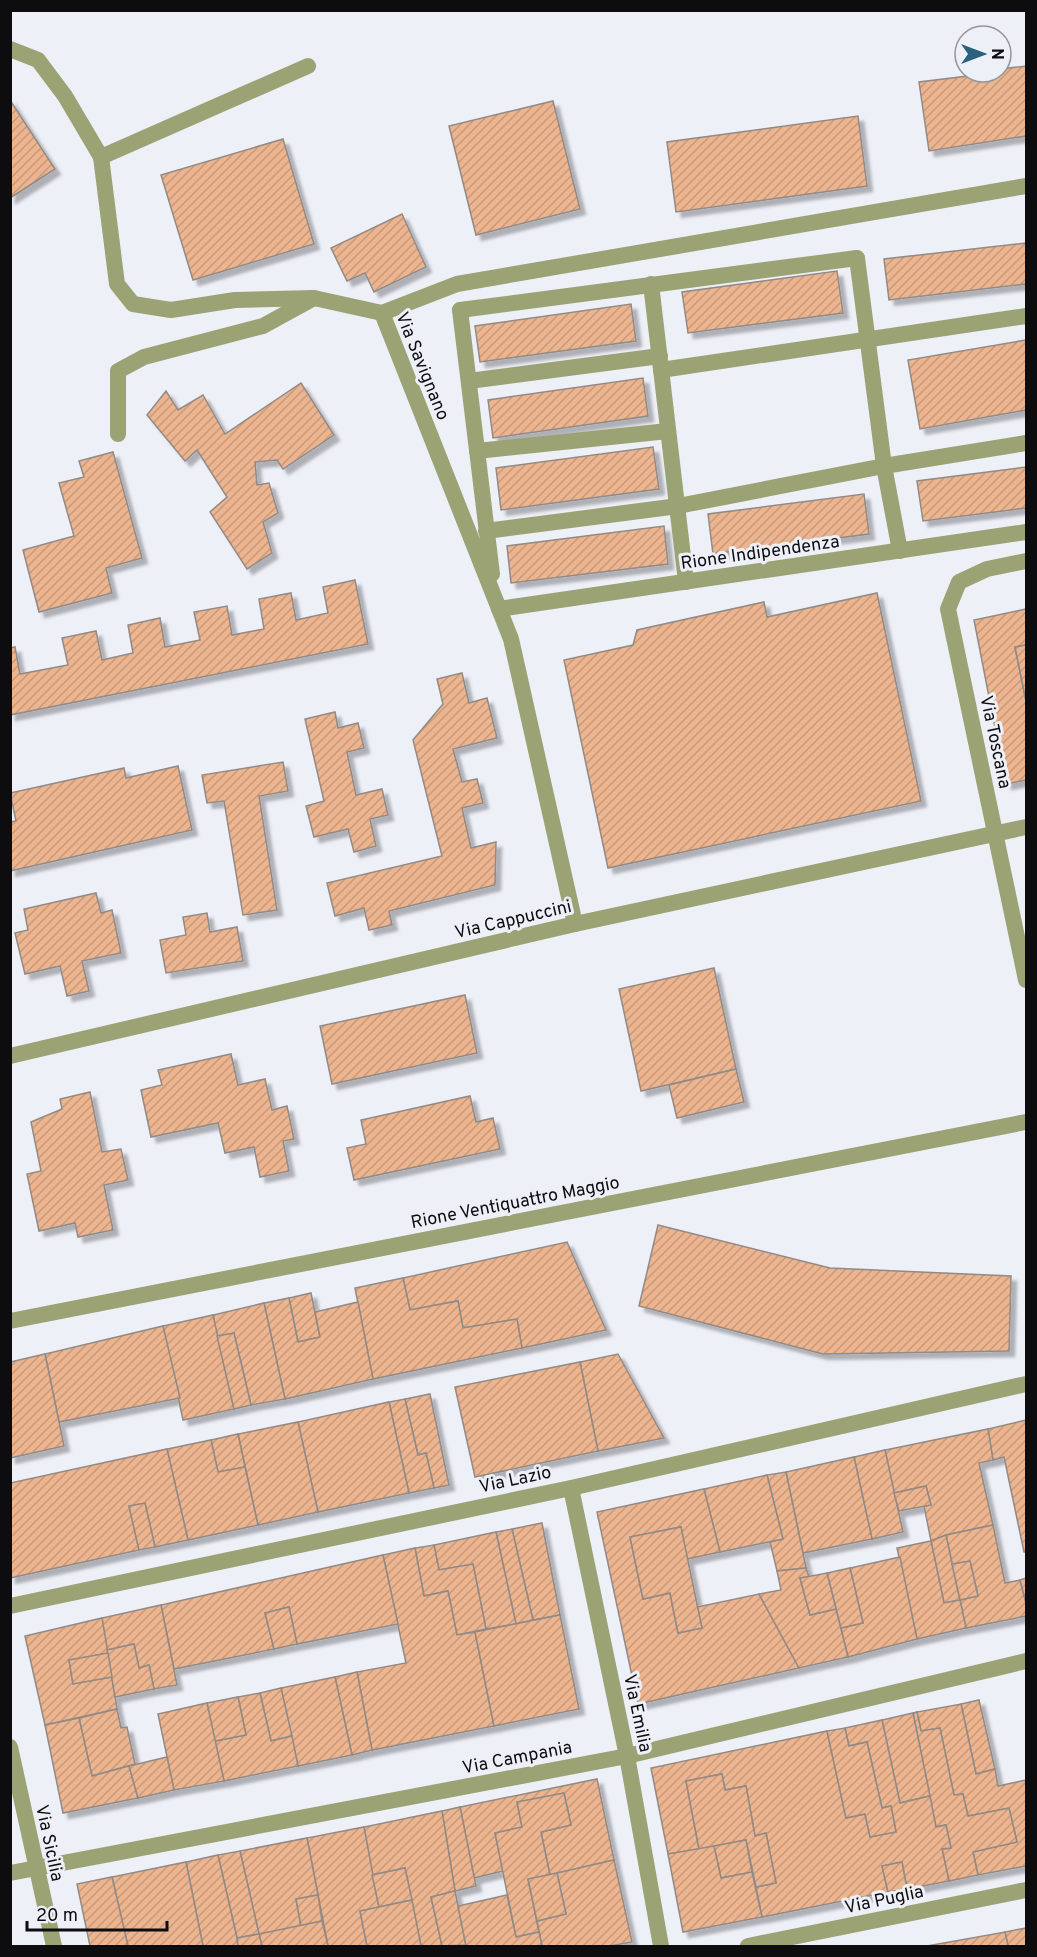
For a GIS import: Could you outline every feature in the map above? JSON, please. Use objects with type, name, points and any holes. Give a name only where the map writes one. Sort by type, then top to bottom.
[{"type":"street","name":"Via Savignano","points":[[10,49],[38,60],[65,96],[101,157],[117,284],[133,304],[171,310],[235,300],[314,298],[382,313],[511,639],[575,924]]},
{"type":"street","points":[[101,157],[308,66]]},
{"type":"street","points":[[382,313],[457,284],[1026,186]]},
{"type":"street","points":[[496,603],[460,310],[651,284],[857,258],[884,466],[900,551]]},
{"type":"street","points":[[651,284],[686,582]]},
{"type":"street","points":[[118,434],[118,371],[144,357],[263,326],[314,298]]},
{"type":"street","points":[[469,381],[868,340],[1026,316]]},
{"type":"street","points":[[477,451],[668,430]]},
{"type":"street","points":[[486,531],[678,506],[884,466],[1026,442]]},
{"type":"street","name":"Rione Indipendenza","points":[[496,603],[686,582],[1026,532]]},
{"type":"street","name":"Via Toscana","points":[[1026,561],[987,569],[959,582],[948,609],[1026,980]]},
{"type":"street","name":"Via Cappuccini","points":[[10,1056],[575,924],[1026,827]]},
{"type":"street","name":"Rione Ventiquattro Maggio","points":[[10,1321],[1026,1122]]},
{"type":"street","name":"Via Lazio","points":[[10,1606],[570,1488],[1026,1384]]},
{"type":"street","name":"Via Emilia","points":[[570,1488],[627,1756],[662,1947]]},
{"type":"street","name":"Via Campania","points":[[10,1873],[627,1756],[1026,1661]]},
{"type":"street","name":"Via Sicilia","points":[[10,1747],[54,1947]]},
{"type":"street","name":"Via Puglia","points":[[748,1947],[1026,1890]]},
{"type":"building","points":[[1026,66],[1026,136],[929,151],[919,82],[953,78],[953,84],[1013,84],[1013,68]]},
{"type":"building","points":[[10,100],[55,169],[10,198]]},
{"type":"building","points":[[553,101],[580,209],[476,235],[449,126]]},
{"type":"building","points":[[858,116],[867,186],[676,212],[667,142]]},
{"type":"building","points":[[283,139],[314,244],[193,280],[161,175]]},
{"type":"building","points":[[402,214],[426,267],[374,292],[365,273],[347,281],[331,248]]},
{"type":"building","points":[[1026,243],[1026,284],[889,300],[884,259]]},
{"type":"building","points":[[837,271],[843,313],[688,333],[682,292]]},
{"type":"building","points":[[631,304],[636,341],[480,362],[475,326]]},
{"type":"building","points":[[1026,340],[1026,410],[920,429],[908,360]]},
{"type":"building","points":[[643,378],[648,416],[493,438],[488,400]]},
{"type":"building","points":[[301,383],[334,435],[283,469],[277,460],[255,462],[257,485],[269,483],[278,513],[263,522],[272,553],[247,569],[210,512],[227,497],[197,450],[185,461],[147,415],[166,391],[178,410],[203,395],[225,434]]},
{"type":"building","points":[[653,447],[659,489],[501,510],[496,468]]},
{"type":"building","points":[[113,452],[142,558],[106,568],[112,593],[39,612],[23,550],[74,536],[59,483],[84,477],[79,461]]},
{"type":"building","points":[[1026,467],[1026,508],[923,521],[917,481]]},
{"type":"building","points":[[864,494],[869,534],[713,554],[708,514]]},
{"type":"building","points":[[664,526],[668,564],[511,583],[507,546]]},
{"type":"building","points":[[355,580],[368,644],[10,715],[10,648],[15,647],[20,674],[68,665],[62,638],[96,631],[102,660],[133,653],[128,625],[160,618],[165,647],[200,640],[194,612],[227,606],[232,635],[264,629],[259,599],[291,593],[296,620],[328,613],[323,587]]},
{"type":"building","points":[[877,593],[921,801],[608,868],[564,660],[633,645],[637,630],[764,602],[767,617]]},
{"type":"building","points":[[1026,609],[1026,645],[1015,647],[1026,701],[1026,780],[1006,784],[974,620]]},
{"type":"building","points":[[1026,645],[1026,701],[1015,647]]},
{"type":"building","points":[[462,673],[469,703],[487,698],[497,738],[453,749],[462,782],[477,779],[483,803],[462,808],[471,848],[496,842],[495,885],[389,911],[392,925],[369,930],[364,908],[335,916],[327,883],[442,856],[413,740],[443,704],[437,679]]},
{"type":"building","points":[[335,712],[338,728],[358,723],[364,748],[347,752],[356,795],[382,789],[388,815],[370,819],[376,846],[354,852],[348,829],[314,837],[306,806],[324,801],[305,719]]},
{"type":"building","points":[[283,762],[288,791],[259,796],[277,910],[243,915],[224,801],[207,803],[202,775]]},
{"type":"building","points":[[178,766],[192,830],[10,871],[10,822],[16,821],[10,793],[124,768],[126,778]]},
{"type":"building","points":[[96,893],[101,913],[112,910],[121,953],[82,961],[89,991],[67,996],[60,966],[25,974],[15,933],[28,930],[24,909]]},
{"type":"building","points":[[207,913],[210,932],[237,927],[243,961],[166,973],[160,940],[186,935],[183,917]]},
{"type":"building","points":[[714,968],[736,1069],[641,1091],[619,989]]},
{"type":"building","points":[[465,995],[477,1053],[332,1084],[320,1026]]},
{"type":"building","points":[[231,1054],[238,1085],[265,1079],[272,1110],[287,1106],[294,1139],[283,1141],[289,1171],[260,1177],[254,1147],[225,1153],[218,1123],[151,1137],[141,1090],[162,1085],[158,1070]]},
{"type":"building","points":[[736,1069],[744,1102],[677,1118],[669,1085]]},
{"type":"building","points":[[90,1092],[102,1152],[121,1149],[128,1180],[104,1185],[113,1230],[78,1237],[75,1223],[39,1231],[27,1174],[41,1171],[31,1122],[62,1109],[60,1099]]},
{"type":"building","points":[[470,1096],[476,1122],[493,1118],[500,1149],[354,1180],[347,1148],[366,1144],[361,1120]]},
{"type":"building","points":[[658,1225],[830,1268],[1011,1276],[1009,1351],[823,1354],[639,1306]]},
{"type":"building","points":[[567,1242],[606,1330],[522,1348],[517,1319],[463,1328],[458,1301],[410,1310],[403,1278]]},
{"type":"building","points":[[403,1278],[410,1310],[458,1301],[463,1328],[517,1319],[522,1348],[373,1379],[355,1288]]},
{"type":"building","points":[[311,1293],[320,1337],[298,1342],[289,1298]]},
{"type":"building","points":[[289,1298],[298,1342],[320,1337],[315,1312],[358,1302],[373,1379],[285,1399],[264,1303]]},
{"type":"building","points":[[264,1303],[285,1399],[251,1405],[234,1333],[217,1336],[213,1315]]},
{"type":"building","points":[[213,1315],[234,1409],[183,1420],[163,1326]]},
{"type":"building","points":[[163,1326],[180,1398],[59,1422],[45,1354]]},
{"type":"building","points":[[234,1333],[251,1405],[234,1409],[217,1336]]},
{"type":"building","points":[[45,1354],[64,1446],[10,1458],[10,1362]]},
{"type":"building","points":[[618,1354],[664,1438],[598,1451],[580,1362]]},
{"type":"building","points":[[580,1362],[598,1451],[475,1477],[455,1387]]},
{"type":"building","points":[[430,1394],[449,1485],[434,1488],[426,1453],[418,1455],[405,1399]]},
{"type":"building","points":[[405,1399],[418,1455],[426,1453],[434,1488],[409,1493],[389,1402]]},
{"type":"building","points":[[389,1402],[409,1493],[318,1512],[298,1422]]},
{"type":"building","points":[[1026,1420],[1026,1552],[1024,1552],[1004,1457],[993,1460],[988,1429]]},
{"type":"building","points":[[298,1422],[318,1512],[258,1525],[238,1434]]},
{"type":"building","points":[[988,1429],[993,1460],[979,1463],[993,1525],[946,1535],[931,1541],[924,1506],[931,1505],[926,1486],[894,1493],[885,1450]]},
{"type":"building","points":[[238,1434],[245,1467],[218,1472],[211,1440]]},
{"type":"building","points":[[211,1440],[218,1472],[245,1467],[258,1525],[188,1540],[167,1449]]},
{"type":"building","points":[[167,1449],[188,1540],[155,1547],[145,1503],[129,1506],[139,1550],[10,1578],[10,1483]]},
{"type":"building","points":[[885,1450],[903,1532],[872,1539],[854,1457]]},
{"type":"building","points":[[854,1457],[872,1539],[803,1553],[786,1472]]},
{"type":"building","points":[[786,1472],[806,1568],[777,1571],[770,1542],[783,1539],[767,1475]]},
{"type":"building","points":[[767,1475],[783,1539],[720,1552],[704,1489]]},
{"type":"building","points":[[926,1486],[931,1505],[899,1511],[894,1493]]},
{"type":"building","points":[[704,1489],[720,1552],[687,1559],[681,1527],[630,1537],[643,1599],[670,1593],[678,1633],[702,1628],[697,1607],[759,1594],[799,1668],[638,1704],[597,1512]]},
{"type":"building","points":[[145,1503],[155,1547],[139,1550],[129,1506]]},
{"type":"building","points":[[542,1523],[560,1615],[533,1620],[512,1529]]},
{"type":"building","points":[[993,1525],[1005,1583],[1020,1580],[1026,1603],[1026,1616],[966,1628],[960,1600],[978,1596],[970,1561],[952,1564],[946,1535]]},
{"type":"building","points":[[681,1527],[702,1628],[678,1633],[670,1593],[643,1599],[630,1537]]},
{"type":"building","points":[[512,1529],[533,1620],[516,1624],[496,1532]]},
{"type":"building","points":[[496,1532],[516,1624],[486,1629],[473,1564],[439,1570],[434,1545]]},
{"type":"building","points":[[946,1535],[960,1600],[944,1603],[931,1541]]},
{"type":"building","points":[[931,1541],[944,1603],[960,1600],[966,1628],[917,1639],[897,1548]]},
{"type":"building","points":[[434,1545],[439,1570],[473,1564],[486,1629],[457,1635],[448,1591],[424,1596],[415,1548]]},
{"type":"building","points":[[415,1548],[424,1596],[448,1591],[457,1635],[475,1632],[494,1726],[372,1750],[357,1672],[406,1663],[383,1555]]},
{"type":"building","points":[[383,1555],[398,1624],[297,1644],[289,1607],[265,1613],[274,1649],[174,1669],[161,1605]]},
{"type":"building","points":[[900,1557],[917,1639],[848,1657],[841,1628],[863,1623],[850,1568]]},
{"type":"building","points":[[970,1561],[978,1596],[960,1600],[952,1564]]},
{"type":"building","points":[[806,1568],[809,1577],[800,1578],[810,1615],[836,1609],[848,1657],[799,1668],[759,1594],[781,1590],[777,1571]]},
{"type":"building","points":[[850,1568],[863,1623],[841,1628],[827,1573]]},
{"type":"building","points":[[827,1573],[836,1609],[810,1615],[800,1578]]},
{"type":"building","points":[[1026,1578],[1026,1603],[1020,1580]]},
{"type":"building","points":[[161,1605],[177,1685],[154,1689],[149,1665],[139,1668],[134,1644],[107,1650],[102,1618]]},
{"type":"building","points":[[289,1607],[297,1644],[274,1649],[265,1613]]},
{"type":"building","points":[[560,1615],[579,1709],[494,1726],[475,1632]]},
{"type":"building","points":[[102,1618],[108,1653],[69,1660],[73,1684],[112,1677],[117,1709],[45,1725],[25,1636]]},
{"type":"building","points":[[134,1644],[139,1668],[149,1665],[154,1689],[115,1697],[107,1650]]},
{"type":"building","points":[[108,1653],[112,1677],[73,1684],[69,1660]]},
{"type":"building","points":[[357,1672],[372,1750],[352,1755],[335,1677]]},
{"type":"building","points":[[335,1677],[352,1755],[298,1766],[281,1688]]},
{"type":"building","points":[[281,1688],[292,1736],[271,1741],[260,1693]]},
{"type":"building","points":[[260,1693],[271,1741],[292,1736],[298,1766],[224,1781],[215,1741],[246,1735],[238,1697]]},
{"type":"building","points":[[238,1697],[246,1735],[215,1741],[207,1703]]},
{"type":"building","points":[[979,1700],[995,1769],[976,1774],[961,1704]]},
{"type":"building","points":[[207,1703],[224,1781],[174,1790],[158,1714]]},
{"type":"building","points":[[961,1704],[976,1774],[995,1769],[998,1786],[1026,1780],[1026,1866],[978,1875],[973,1852],[1017,1842],[1009,1808],[968,1816],[963,1794],[954,1795],[940,1728],[921,1731],[917,1712]]},
{"type":"building","points":[[117,1709],[121,1728],[127,1727],[135,1764],[92,1776],[79,1718]]},
{"type":"building","points":[[917,1712],[921,1731],[940,1728],[954,1795],[963,1794],[968,1816],[1009,1808],[1017,1842],[973,1852],[978,1875],[949,1881],[942,1849],[951,1848],[946,1825],[936,1827],[913,1713]]},
{"type":"building","points":[[913,1713],[930,1796],[900,1803],[882,1720]]},
{"type":"building","points":[[79,1718],[92,1776],[129,1766],[138,1798],[63,1813],[45,1725]]},
{"type":"building","points":[[882,1720],[900,1803],[930,1796],[936,1827],[946,1825],[951,1848],[942,1849],[949,1881],[907,1889],[902,1862],[882,1866],[888,1892],[762,1917],[756,1887],[776,1883],[766,1833],[755,1836],[746,1786],[725,1790],[722,1774],[686,1781],[699,1849],[668,1854],[651,1768],[827,1731],[846,1818],[865,1814],[870,1837],[896,1832],[891,1806],[882,1808],[867,1742],[849,1746],[845,1728]]},
{"type":"building","points":[[845,1728],[849,1746],[867,1742],[882,1808],[891,1806],[896,1832],[870,1837],[865,1814],[846,1818],[827,1731]]},
{"type":"building","points":[[167,1757],[174,1790],[138,1798],[129,1766]]},
{"type":"building","points":[[722,1774],[725,1790],[746,1786],[755,1836],[766,1833],[776,1883],[756,1887],[746,1840],[699,1849],[686,1781]]},
{"type":"building","points":[[597,1779],[614,1860],[550,1875],[541,1832],[571,1825],[564,1793],[517,1802],[522,1827],[495,1833],[503,1871],[474,1878],[460,1807]]},
{"type":"building","points":[[564,1793],[571,1825],[541,1832],[550,1875],[528,1879],[539,1932],[516,1937],[495,1833],[522,1827],[517,1802]]},
{"type":"building","points":[[460,1807],[476,1886],[455,1891],[442,1811]]},
{"type":"building","points":[[442,1811],[455,1891],[431,1897],[442,1946],[421,1946],[405,1868],[372,1875],[364,1827]]},
{"type":"building","points":[[364,1827],[379,1907],[360,1911],[367,1946],[328,1946],[307,1838]]},
{"type":"building","points":[[307,1838],[318,1895],[296,1899],[301,1926],[259,1934],[240,1851]]},
{"type":"building","points":[[746,1840],[752,1872],[721,1878],[714,1846]]},
{"type":"building","points":[[714,1846],[721,1878],[752,1872],[762,1917],[683,1932],[668,1854]]},
{"type":"building","points":[[240,1851],[259,1934],[237,1938],[218,1855]]},
{"type":"building","points":[[218,1855],[238,1946],[203,1946],[186,1862]]},
{"type":"building","points":[[614,1860],[632,1942],[610,1946],[542,1946],[537,1921],[566,1914],[557,1873]]},
{"type":"building","points":[[186,1862],[203,1946],[128,1946],[112,1877]]},
{"type":"building","points":[[902,1862],[907,1889],[888,1892],[882,1866]]},
{"type":"building","points":[[405,1868],[412,1900],[379,1907],[372,1875]]},
{"type":"building","points":[[557,1873],[566,1914],[537,1921],[528,1879]]},
{"type":"building","points":[[112,1877],[128,1946],[90,1946],[77,1884]]},
{"type":"building","points":[[455,1891],[466,1945],[442,1946],[431,1897]]},
{"type":"building","points":[[318,1895],[322,1921],[301,1926],[296,1899]]},
{"type":"building","points":[[507,1895],[516,1937],[539,1932],[542,1946],[466,1946],[458,1906]]},
{"type":"building","points":[[412,1900],[421,1946],[367,1946],[360,1911]]},
{"type":"building","points":[[322,1921],[328,1946],[262,1946],[259,1934]]},
{"type":"building","points":[[1026,1928],[1026,1946],[1008,1946],[1005,1932]]},
{"type":"building","points":[[1005,1932],[1008,1946],[927,1946]]},
{"type":"building","points":[[259,1934],[262,1946],[238,1946],[237,1938]]}]
